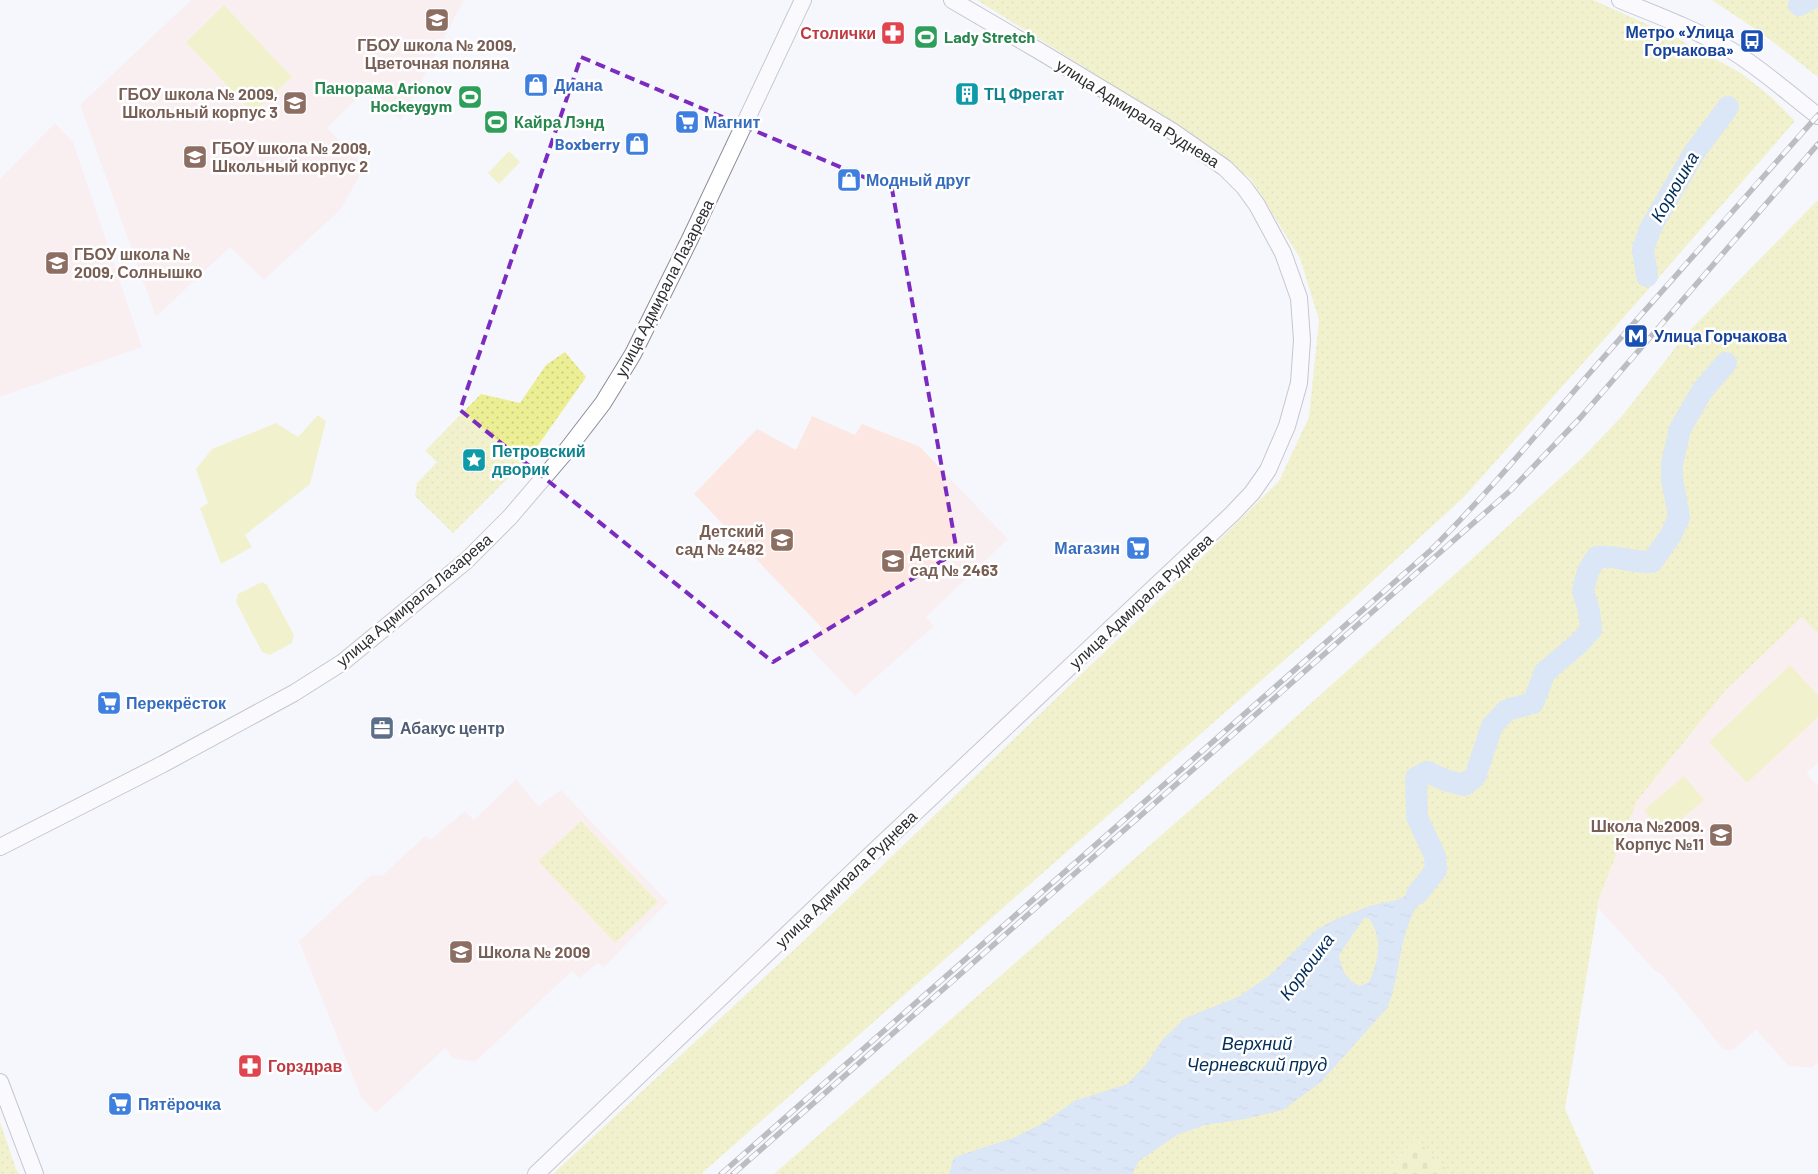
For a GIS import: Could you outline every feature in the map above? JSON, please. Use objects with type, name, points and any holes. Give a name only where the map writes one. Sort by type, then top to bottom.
[{"type":"street","name":"улица Адмирала Лазарева","points":[[0,847],[164,764],[294,693],[343,662],[466,561],[510,517],[563,455],[597,411],[633,354],[690,239],[803,0]]},
{"type":"street","name":"улица Адмирала Руднева","points":[[536,1174],[867,858],[1232,514],[1252,493],[1268,470],[1287,426],[1299,383],[1302,340],[1299,298],[1283,253],[1257,205],[1246,189],[1225,168],[1172,131],[952,0]]},
{"type":"street","points":[[1620,0],[1689,28],[1729,49],[1818,116]]},
{"type":"street","points":[[0,1082],[35,1174]]},
{"type":"highlighted area","points":[[581,57],[892,189],[957,552],[773,662],[460,410]]},
{"type":"shaded area","points":[[191,0],[464,0],[401,120],[370,86],[327,128],[365,166],[341,209],[264,280],[230,247],[156,317],[80,105]]},
{"type":"shaded area","name":"ГБОУ школа № 2009, Солнышко","points":[[55,123],[73,142],[142,347],[0,397],[0,179]]},
{"type":"shaded area","name":"Детский сад № 2463","points":[[812,416],[855,435],[862,424],[920,447],[1008,539],[926,617],[934,626],[855,696],[806,644],[822,628],[694,494],[757,429],[796,450]]},
{"type":"shaded area","name":"Школа №2009. Корпус №11","points":[[1802,616],[1818,634],[1818,763],[1806,773],[1818,786],[1818,1062],[1812,1068],[1789,1066],[1756,1030],[1734,1049],[1728,1051],[1722,1048],[1660,973],[1655,971],[1598,908],[1599,899],[1637,801],[1725,691]]},
{"type":"shaded area","name":"Школа № 2009","points":[[516,779],[538,806],[561,790],[668,902],[604,967],[598,963],[579,978],[572,971],[475,1062],[453,1058],[445,1048],[376,1113],[361,1097],[299,941],[371,875],[382,876],[425,836],[430,840],[465,811],[474,820]]},
{"type":"green space","points":[[977,0],[1593,0],[1671,35],[1741,73],[1771,97],[1795,121],[1464,497],[1330,620],[701,1174],[553,1174],[811,934],[1170,589],[1279,481],[1309,417],[1319,320],[1300,258],[1251,179],[1095,74]]},
{"type":"green space","points":[[1712,0],[1818,0],[1818,77],[1764,35]]},
{"type":"green space","points":[[224,5],[292,77],[253,113],[186,42]]},
{"type":"green space","points":[[509,151],[520,162],[499,184],[488,173]]},
{"type":"green space","points":[[1818,200],[1818,634],[1802,617],[1725,691],[1637,801],[1599,899],[1565,1109],[1594,1174],[1451,1174],[1416,1139],[1383,1174],[774,1174],[1261,748],[1583,457],[1622,416],[1687,333]]},
{"type":"green space","points":[[565,352],[586,377],[532,454],[453,533],[415,496],[417,483],[437,462],[425,451],[481,394],[520,403],[546,365]]},
{"type":"green space","points":[[318,415],[326,421],[310,484],[245,535],[252,547],[221,564],[200,508],[208,503],[196,469],[212,449],[276,423],[298,437]]},
{"type":"green space","points":[[262,582],[267,585],[294,635],[292,643],[270,655],[262,652],[236,602],[238,594]]},
{"type":"green space","points":[[1790,665],[1818,695],[1818,717],[1747,783],[1709,742]]},
{"type":"green space","points":[[1684,776],[1704,800],[1664,834],[1644,810]]},
{"type":"green space","points":[[581,821],[658,902],[615,943],[538,861]]},
{"type":"green space","points":[[0,1122],[16,1169],[19,1174],[0,1174]]},
{"type":"green space","points":[[1416,1139],[1451,1174],[1383,1174]]},
{"type":"water","name":"Верхний Черневский пруд","points":[[1436,870],[1438,873],[1417,907],[1407,928],[1394,989],[1387,1008],[1321,1082],[1283,1110],[1245,1119],[1205,1125],[1177,1135],[1139,1161],[1132,1174],[949,1174],[954,1157],[1013,1138],[1045,1122],[1074,1101],[1127,1084],[1145,1066],[1163,1039],[1185,1018],[1238,997],[1269,976],[1315,931],[1332,921],[1369,906],[1397,900],[1417,890],[1432,872]],"holes":[[[1364,918],[1369,918],[1378,942],[1377,958],[1369,982],[1360,986],[1355,984],[1345,974],[1339,955]]]},
{"type":"waterway","name":"Корюшка","points":[[1799,5],[1809,0]]},
{"type":"waterway","name":"Корюшка","points":[[1647,276],[1643,249],[1651,227],[1694,153],[1728,107]]},
{"type":"waterway","name":"Корюшка","points":[[1417,894],[1436,870],[1435,856],[1417,817],[1416,778],[1427,772],[1445,780],[1464,785],[1475,777],[1492,726],[1507,710],[1533,703],[1545,672],[1578,644],[1591,630],[1589,611],[1583,591],[1588,571],[1597,557],[1652,562],[1671,535],[1679,517],[1672,479],[1672,464],[1680,429],[1702,391],[1726,363]]},
{"type":"railway","points":[[721,1174],[1431,550],[1494,483],[1818,115]]},
{"type":"railway","points":[[733,1174],[1511,490],[1581,417],[1818,144]]},
{"type":"place","name":"ГБОУ школа № 2009, Цветочная поляна","points":[[437,20]]},
{"type":"place","name":"Столички","points":[[893,33]]},
{"type":"place","name":"Lady Stretch","points":[[926,37]]},
{"type":"place","name":"Метро «Улица Горчакова»","points":[[1752,41]]},
{"type":"place","name":"Диана","points":[[536,85]]},
{"type":"place","name":"ТЦ Фрегат","points":[[967,94]]},
{"type":"place","name":"Панорама Arionov Hockeygym","points":[[470,97]]},
{"type":"place","name":"ГБОУ школа № 2009, Школьный корпус 3","points":[[295,103]]},
{"type":"place","name":"Кайра Лэнд","points":[[496,122]]},
{"type":"place","name":"Магнит","points":[[687,122]]},
{"type":"place","name":"Boxberry","points":[[637,144]]},
{"type":"place","name":"ГБОУ школа № 2009, Школьный корпус 2","points":[[195,157]]},
{"type":"place","name":"Модный друг","points":[[849,180]]},
{"type":"place","name":"ГБОУ школа № 2009, Солнышко","points":[[57,263]]},
{"type":"place","name":"Улица Горчакова","points":[[1636,336]]},
{"type":"place","name":"Петровский дворик","points":[[474,460]]},
{"type":"place","name":"Детский сад № 2482","points":[[782,540]]},
{"type":"place","name":"Магазин","points":[[1138,548]]},
{"type":"place","name":"Детский сад № 2463","points":[[893,561]]},
{"type":"place","name":"Перекрёсток","points":[[109,703]]},
{"type":"place","name":"Абакус центр","points":[[382,728]]},
{"type":"place","name":"Школа №2009. Корпус №11","points":[[1721,835]]},
{"type":"place","name":"Школа № 2009","points":[[461,952]]},
{"type":"place","name":"Горздрав","points":[[250,1066]]},
{"type":"place","name":"Пятёрочка","points":[[120,1104]]}]
